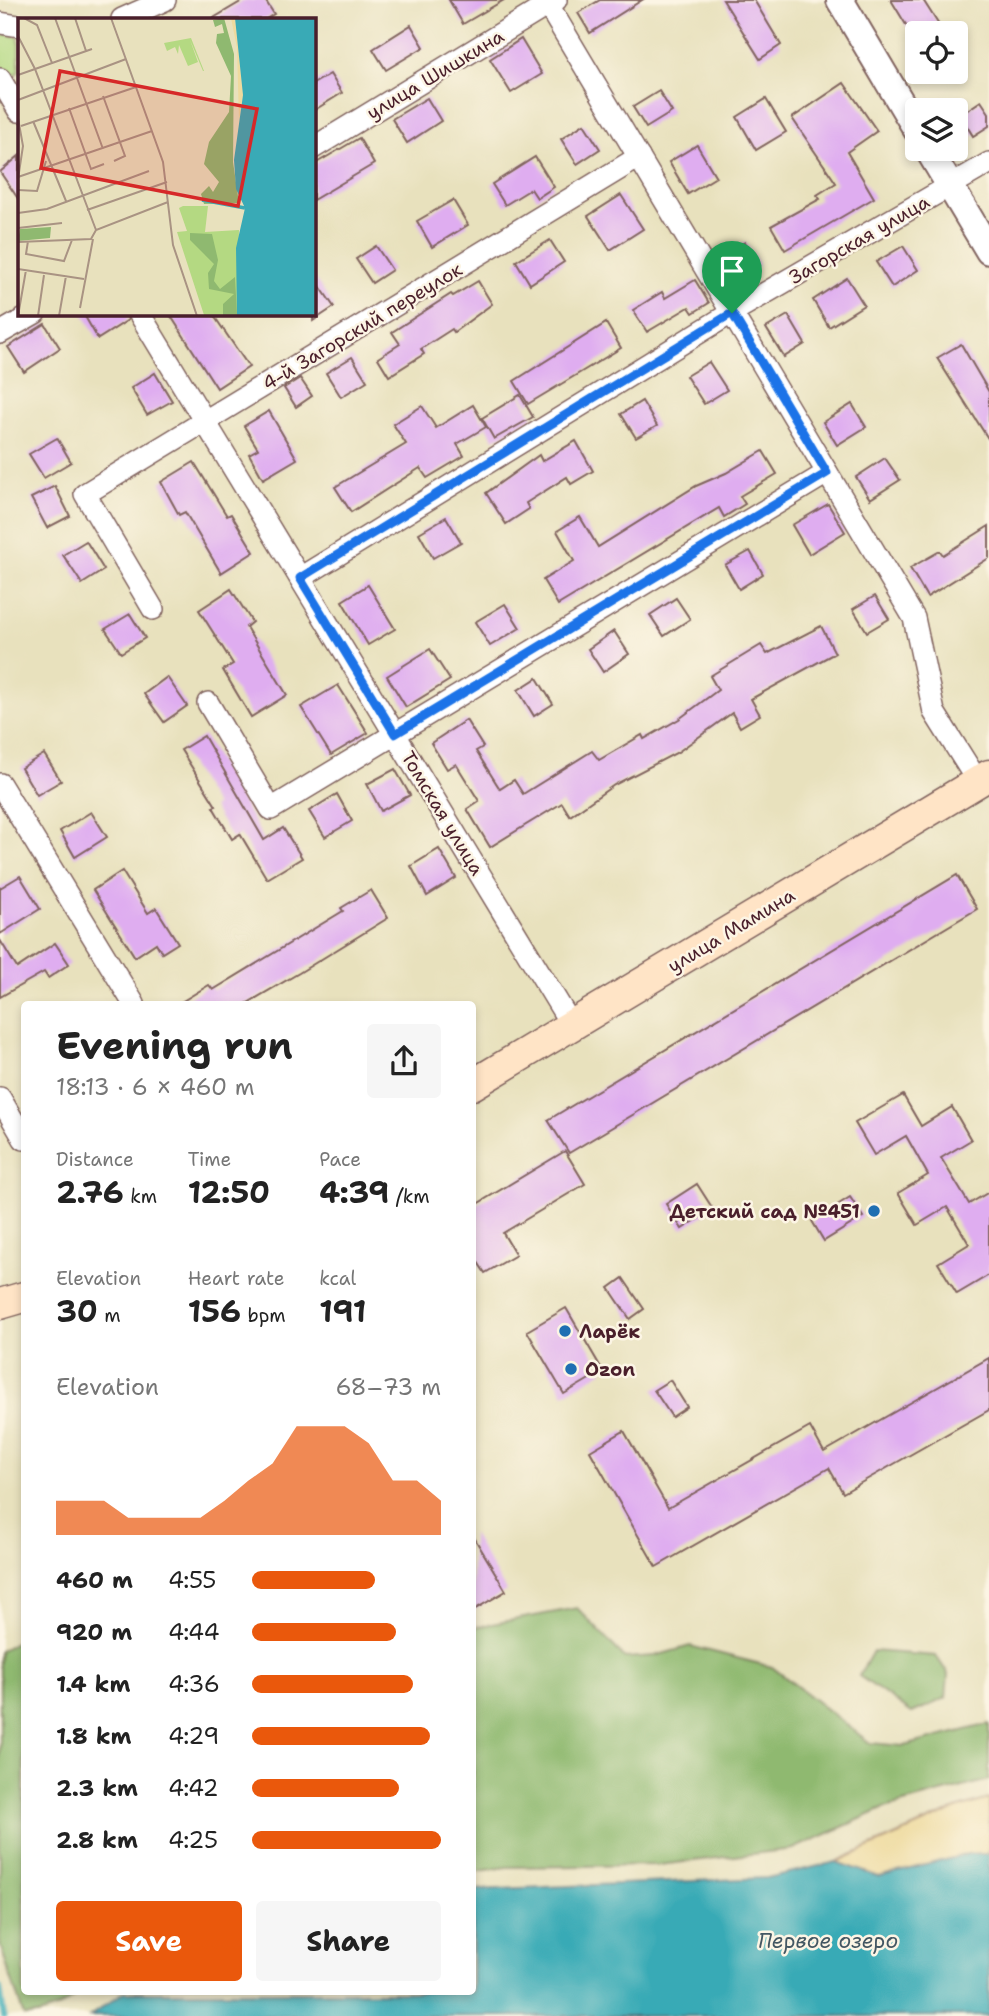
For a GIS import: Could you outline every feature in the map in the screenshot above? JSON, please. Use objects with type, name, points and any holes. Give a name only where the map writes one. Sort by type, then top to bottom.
[{"type":"main road","name":"улица Мамина","points":[[476,1083],[983,778]]},
{"type":"main road","points":[[0,1304],[21,1298]]},
{"type":"street","points":[[124,18],[165,0]]},
{"type":"street","points":[[839,0],[905,110]]},
{"type":"street","points":[[550,2],[639,157],[914,618],[934,712],[983,778]]},
{"type":"street","name":"улица Шишкина","points":[[315,147],[550,2]]},
{"type":"street","points":[[0,23],[18,26]]},
{"type":"street","points":[[7,87],[18,109]]},
{"type":"street","name":"4-й Загорский переулок","points":[[153,609],[85,494],[639,157]]},
{"type":"street","points":[[935,161],[989,251]]},
{"type":"street","name":"Загорская улица","points":[[300,578],[732,313],[989,163]]},
{"type":"street","points":[[0,333],[32,315]]},
{"type":"street","name":"Томская улица","points":[[140,315],[572,1026]]},
{"type":"street","points":[[208,703],[271,809],[827,473]]},
{"type":"street","points":[[0,784],[132,1001]]},
{"type":"street","points":[[0,1098],[21,1134]]},
{"type":"green space","points":[[0,33],[18,37],[18,72],[9,80],[0,66]]},
{"type":"green space","points":[[577,1608],[625,1658],[655,1656],[690,1646],[772,1667],[870,1743],[904,1746],[989,1724],[989,1780],[885,1808],[793,1849],[659,1865],[507,1867],[476,1872],[476,1627]]},
{"type":"green space","points":[[21,1639],[21,1995],[75,1995],[54,2010],[24,2016],[0,1945],[0,1651]]},
{"type":"green space","points":[[873,1651],[936,1656],[948,1674],[946,1698],[912,1713],[859,1676]]},
{"type":"sand","points":[[989,1799],[989,1854],[968,1854],[879,1877],[836,1862],[956,1809]]},
{"type":"water","name":"Первое озеро","points":[[968,1854],[989,1854],[989,2016],[90,2016],[120,1995],[476,1995],[476,1890],[767,1878],[836,1862],[879,1877]]},
{"type":"building","points":[[244,0],[265,0],[274,14],[268,18],[214,18]]},
{"type":"building","points":[[449,0],[504,0],[463,24]]},
{"type":"building","points":[[600,0],[642,0],[590,33],[578,13]]},
{"type":"building","points":[[723,0],[754,0],[781,45],[760,59]]},
{"type":"building","points":[[891,0],[923,0],[936,21],[905,21],[905,23]]},
{"type":"building","points":[[411,25],[424,47],[386,70],[373,49]]},
{"type":"building","points":[[521,39],[542,74],[511,93],[490,59]]},
{"type":"building","points":[[330,74],[342,93],[315,110],[315,83]]},
{"type":"building","points":[[844,83],[877,131],[847,152],[874,198],[785,250],[771,226],[820,199],[817,195],[836,183],[792,118]]},
{"type":"building","points":[[659,91],[672,112],[646,128],[633,107]]},
{"type":"building","points":[[427,98],[441,121],[407,143],[392,119]]},
{"type":"building","points":[[766,99],[786,132],[756,150],[737,117]]},
{"type":"building","points":[[981,101],[989,113],[989,126],[973,136],[968,128],[968,110]]},
{"type":"building","points":[[584,124],[600,149],[577,164],[561,139]]},
{"type":"building","points":[[359,138],[374,164],[315,199],[315,164]]},
{"type":"building","points":[[697,145],[716,177],[688,194],[669,162]]},
{"type":"building","points":[[18,157],[18,199],[0,172]]},
{"type":"building","points":[[535,157],[554,187],[537,198],[531,189],[505,205],[492,184]]},
{"type":"building","points":[[621,195],[643,229],[610,250],[588,216]]},
{"type":"building","points":[[453,200],[468,225],[432,247],[417,221]]},
{"type":"building","points":[[550,240],[564,262],[530,284],[516,261]]},
{"type":"building","points":[[745,242],[759,265],[736,278],[722,255]]},
{"type":"building","points":[[376,246],[392,270],[372,283],[356,259]]},
{"type":"building","points":[[903,246],[918,270],[892,287],[876,262]]},
{"type":"building","points":[[847,278],[864,305],[829,327],[813,300]]},
{"type":"building","points":[[315,279],[334,307],[313,321],[315,315]]},
{"type":"building","points":[[695,280],[709,303],[693,313],[689,307],[647,332],[633,310],[662,292],[665,298]]},
{"type":"building","points":[[478,281],[492,304],[454,332],[452,329],[421,349],[424,354],[389,376],[378,358],[400,344],[392,332],[451,294],[453,296]]},
{"type":"building","points":[[84,315],[127,315],[128,320],[98,339]]},
{"type":"building","points":[[170,315],[213,315],[249,367],[217,388]]},
{"type":"building","points":[[788,315],[805,344],[784,357],[766,328]]},
{"type":"building","points":[[606,323],[621,348],[528,404],[514,381]]},
{"type":"building","points":[[45,324],[60,348],[24,372],[8,347]]},
{"type":"building","points":[[961,344],[989,392],[989,440],[937,358]]},
{"type":"building","points":[[352,357],[367,381],[341,397],[326,373]]},
{"type":"building","points":[[709,362],[727,390],[704,404],[686,376]]},
{"type":"building","points":[[155,373],[172,401],[147,415],[131,388]]},
{"type":"building","points":[[300,378],[312,396],[296,407],[284,388]]},
{"type":"building","points":[[520,395],[533,417],[494,439],[482,418]]},
{"type":"building","points":[[642,401],[657,426],[636,438],[621,414]]},
{"type":"building","points":[[852,404],[866,427],[837,445],[823,422]]},
{"type":"building","points":[[473,405],[486,427],[457,444],[464,456],[427,478],[420,468],[351,512],[335,487],[406,444],[393,424],[422,406],[436,428]]},
{"type":"building","points":[[269,411],[297,459],[263,479],[249,454],[258,449],[244,426]]},
{"type":"building","points":[[57,438],[71,462],[44,478],[29,454]]},
{"type":"building","points":[[576,441],[593,471],[571,484],[567,477],[526,503],[529,509],[506,524],[486,493],[539,455],[542,461]]},
{"type":"building","points":[[763,451],[777,474],[740,496],[745,504],[724,517],[719,508],[558,605],[543,580],[574,561],[557,531],[580,517],[598,547],[696,486],[726,473]]},
{"type":"building","points":[[885,458],[900,480],[870,499],[856,477]]},
{"type":"building","points":[[194,462],[227,516],[231,514],[254,552],[221,573],[185,512],[179,515],[161,482]]},
{"type":"building","points":[[55,486],[70,516],[47,528],[31,498]]},
{"type":"building","points":[[828,504],[845,532],[809,554],[792,525]]},
{"type":"building","points":[[446,517],[461,542],[433,558],[419,533]]},
{"type":"building","points":[[989,526],[989,558],[927,597],[910,568],[940,551],[943,555]]},
{"type":"building","points":[[86,541],[104,570],[82,584],[63,555]]},
{"type":"building","points":[[750,551],[763,574],[739,589],[725,565]]},
{"type":"building","points":[[368,585],[395,629],[368,645],[342,601]]},
{"type":"building","points":[[231,589],[252,622],[246,627],[287,695],[251,717],[223,670],[233,664],[199,610]]},
{"type":"building","points":[[875,596],[889,619],[867,632],[853,609]]},
{"type":"building","points":[[676,598],[690,619],[664,636],[650,615]]},
{"type":"building","points":[[505,604],[520,628],[490,646],[475,622]]},
{"type":"building","points":[[130,614],[145,638],[121,653],[105,629]]},
{"type":"building","points":[[821,626],[835,653],[751,699],[760,715],[740,727],[732,713],[678,752],[614,785],[570,816],[562,803],[490,847],[467,809],[479,801],[456,764],[447,769],[431,743],[466,720],[483,747],[476,751],[500,789],[514,780],[523,794],[592,751],[599,760],[642,735],[644,739],[679,719],[718,690],[710,676],[761,645],[767,654]]},
{"type":"building","points":[[614,631],[629,654],[603,672],[588,649]]},
{"type":"building","points":[[430,649],[450,680],[406,707],[387,676]]},
{"type":"building","points":[[167,677],[187,706],[164,722],[144,694]]},
{"type":"building","points":[[537,678],[553,704],[534,716],[518,690]]},
{"type":"building","points":[[338,685],[368,733],[331,755],[301,707]]},
{"type":"building","points":[[204,736],[264,840],[283,828],[302,858],[267,879],[240,834],[232,839],[213,807],[216,806],[181,750]]},
{"type":"building","points":[[44,754],[61,781],[37,795],[21,768]]},
{"type":"building","points":[[395,769],[410,795],[381,811],[367,784]]},
{"type":"building","points":[[337,794],[352,821],[325,837],[309,811]]},
{"type":"building","points":[[91,812],[107,837],[75,857],[60,831]]},
{"type":"building","points":[[439,849],[456,878],[427,896],[411,866]]},
{"type":"building","points":[[122,871],[148,913],[156,908],[178,943],[162,953],[156,943],[135,957],[93,890]]},
{"type":"building","points":[[957,875],[977,909],[569,1153],[548,1120]]},
{"type":"building","points":[[20,876],[40,909],[0,934],[0,888]]},
{"type":"building","points":[[371,890],[388,918],[251,1001],[183,1001],[209,985],[213,990],[343,911],[341,908]]},
{"type":"building","points":[[0,940],[17,968],[55,943],[69,964],[48,978],[44,972],[0,997]]},
{"type":"building","points":[[903,1095],[921,1126],[952,1107],[971,1140],[941,1158],[969,1204],[989,1192],[989,1275],[957,1294],[938,1263],[969,1244],[947,1207],[917,1225],[898,1193],[928,1175],[906,1136],[874,1155],[855,1123]]},
{"type":"building","points":[[565,1151],[585,1184],[503,1233],[516,1255],[485,1273],[476,1259],[476,1205]]},
{"type":"building","points":[[697,1184],[713,1209],[682,1229],[666,1204]]},
{"type":"building","points":[[850,1197],[863,1217],[824,1241],[812,1221]]},
{"type":"building","points":[[623,1278],[644,1309],[630,1319],[609,1288]]},
{"type":"building","points":[[566,1308],[603,1371],[564,1394],[527,1331]]},
{"type":"building","points":[[989,1358],[989,1410],[843,1493],[829,1468],[656,1567],[590,1451],[624,1431],[668,1508],[810,1427],[824,1452]]},
{"type":"building","points":[[670,1380],[687,1407],[672,1417],[654,1390]]},
{"type":"building","points":[[476,1541],[506,1591],[476,1609]]},
{"type":"waterway","points":[[0,1988],[4,2016]]},
{"type":"place","name":"Детский сад №451","points":[[874,1211]]},
{"type":"place","name":"Ларёк","points":[[565,1331]]},
{"type":"place","name":"Ozon","points":[[571,1369]]},
{"type":"route","points":[[732,313],[827,473],[395,734],[300,578],[732,313]]}]
